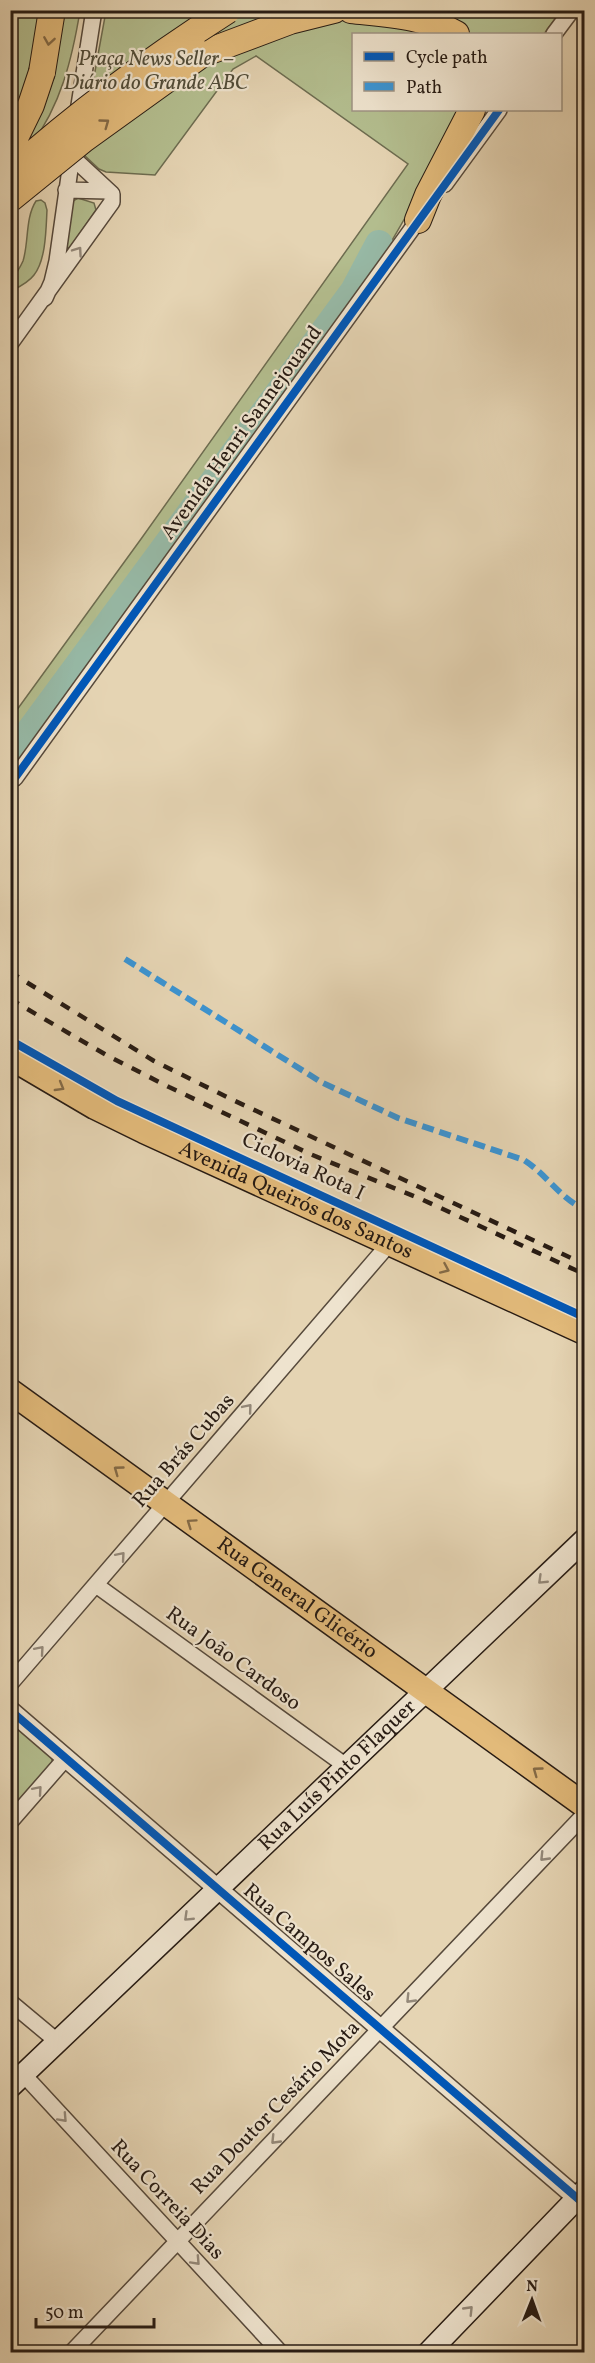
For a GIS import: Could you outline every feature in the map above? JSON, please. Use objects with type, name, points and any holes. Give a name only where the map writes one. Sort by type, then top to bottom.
[{"type":"highway","points":[[10,147],[31,105],[42,72],[52,10]]},
{"type":"highway","points":[[10,174],[47,141],[126,80],[228,10]]},
{"type":"highway","points":[[10,199],[84,139],[267,10]]},
{"type":"highway","points":[[202,54],[290,21],[334,10]]},
{"type":"highway","points":[[351,10],[414,17],[430,21],[454,33]]},
{"type":"highway","points":[[418,220],[428,195],[471,111]]},
{"type":"main road","name":"Avenida Queirós dos Santos","points":[[10,1057],[105,1112],[388,1244],[585,1332]]},
{"type":"main road","name":"Rua General Glicério","points":[[10,1391],[165,1505],[585,1805]]},
{"type":"main road","name":"Rua Luís Pinto Flaquer","points":[[17,2081],[585,1540]]},
{"type":"main road","points":[[429,2352],[582,2198]]},
{"type":"street","points":[[45,298],[57,261],[94,10]]},
{"type":"street","points":[[555,33],[572,10]]},
{"type":"street","points":[[40,162],[64,123],[84,71]]},
{"type":"street","name":"Avenida Henri Sannejouand","points":[[13,778],[498,111]]},
{"type":"street","points":[[10,147],[40,162],[66,190],[108,191]]},
{"type":"street","points":[[10,344],[112,202],[112,194],[71,156]]},
{"type":"street","name":"Rua Brás Cubas","points":[[10,1684],[388,1244]]},
{"type":"street","name":"Rua João Cardoso","points":[[96,1585],[346,1766]]},
{"type":"street","name":"Rua Campos Sales","points":[[10,1710],[381,2029],[582,2198]]},
{"type":"street","points":[[10,1822],[65,1759]]},
{"type":"street","name":"Rua Doutor Cesário Mota","points":[[72,2352],[585,1815]]},
{"type":"street","points":[[10,2001],[58,2042]]},
{"type":"street","name":"Rua Correia Dias","points":[[17,2081],[178,2242],[280,2352]]},
{"type":"green space","name":"Praça News Seller – Diário do Grande ABC","points":[[10,11],[80,11],[69,64],[58,98],[31,145],[11,138]]},
{"type":"green space","name":"Praça News Seller – Diário do Grande ABC","points":[[106,11],[561,11],[545,33],[468,33],[455,22],[432,33],[352,33],[352,111],[460,111],[428,178],[379,263],[18,757],[11,760],[11,718],[408,164],[256,56],[233,69],[155,175],[106,172],[99,169],[83,154],[87,115]]},
{"type":"green space","points":[[78,198],[94,203],[96,210],[67,249],[65,247],[73,201]]},
{"type":"green space","points":[[41,200],[45,203],[47,210],[45,244],[41,261],[32,278],[11,291],[13,279],[23,261],[33,208],[36,201]]},
{"type":"green space","points":[[11,1718],[52,1754],[52,1765],[11,1813]]},
{"type":"waterway","points":[[10,752],[27,735],[354,291],[379,244]]},
{"type":"railway","points":[[10,972],[154,1061],[584,1264]]},
{"type":"railway","points":[[10,999],[108,1056],[169,1087],[310,1154],[421,1199],[584,1274]]},
{"type":"marked path","points":[[125,959],[321,1082],[398,1118],[524,1160],[568,1199],[584,1209]]},
{"type":"cycle path","points":[[10,779],[15,778],[498,111]]},
{"type":"cycle path","name":"Ciclovia Rota I","points":[[10,1040],[117,1101],[584,1317]]},
{"type":"cycle path","points":[[10,1710],[584,2204]]}]
